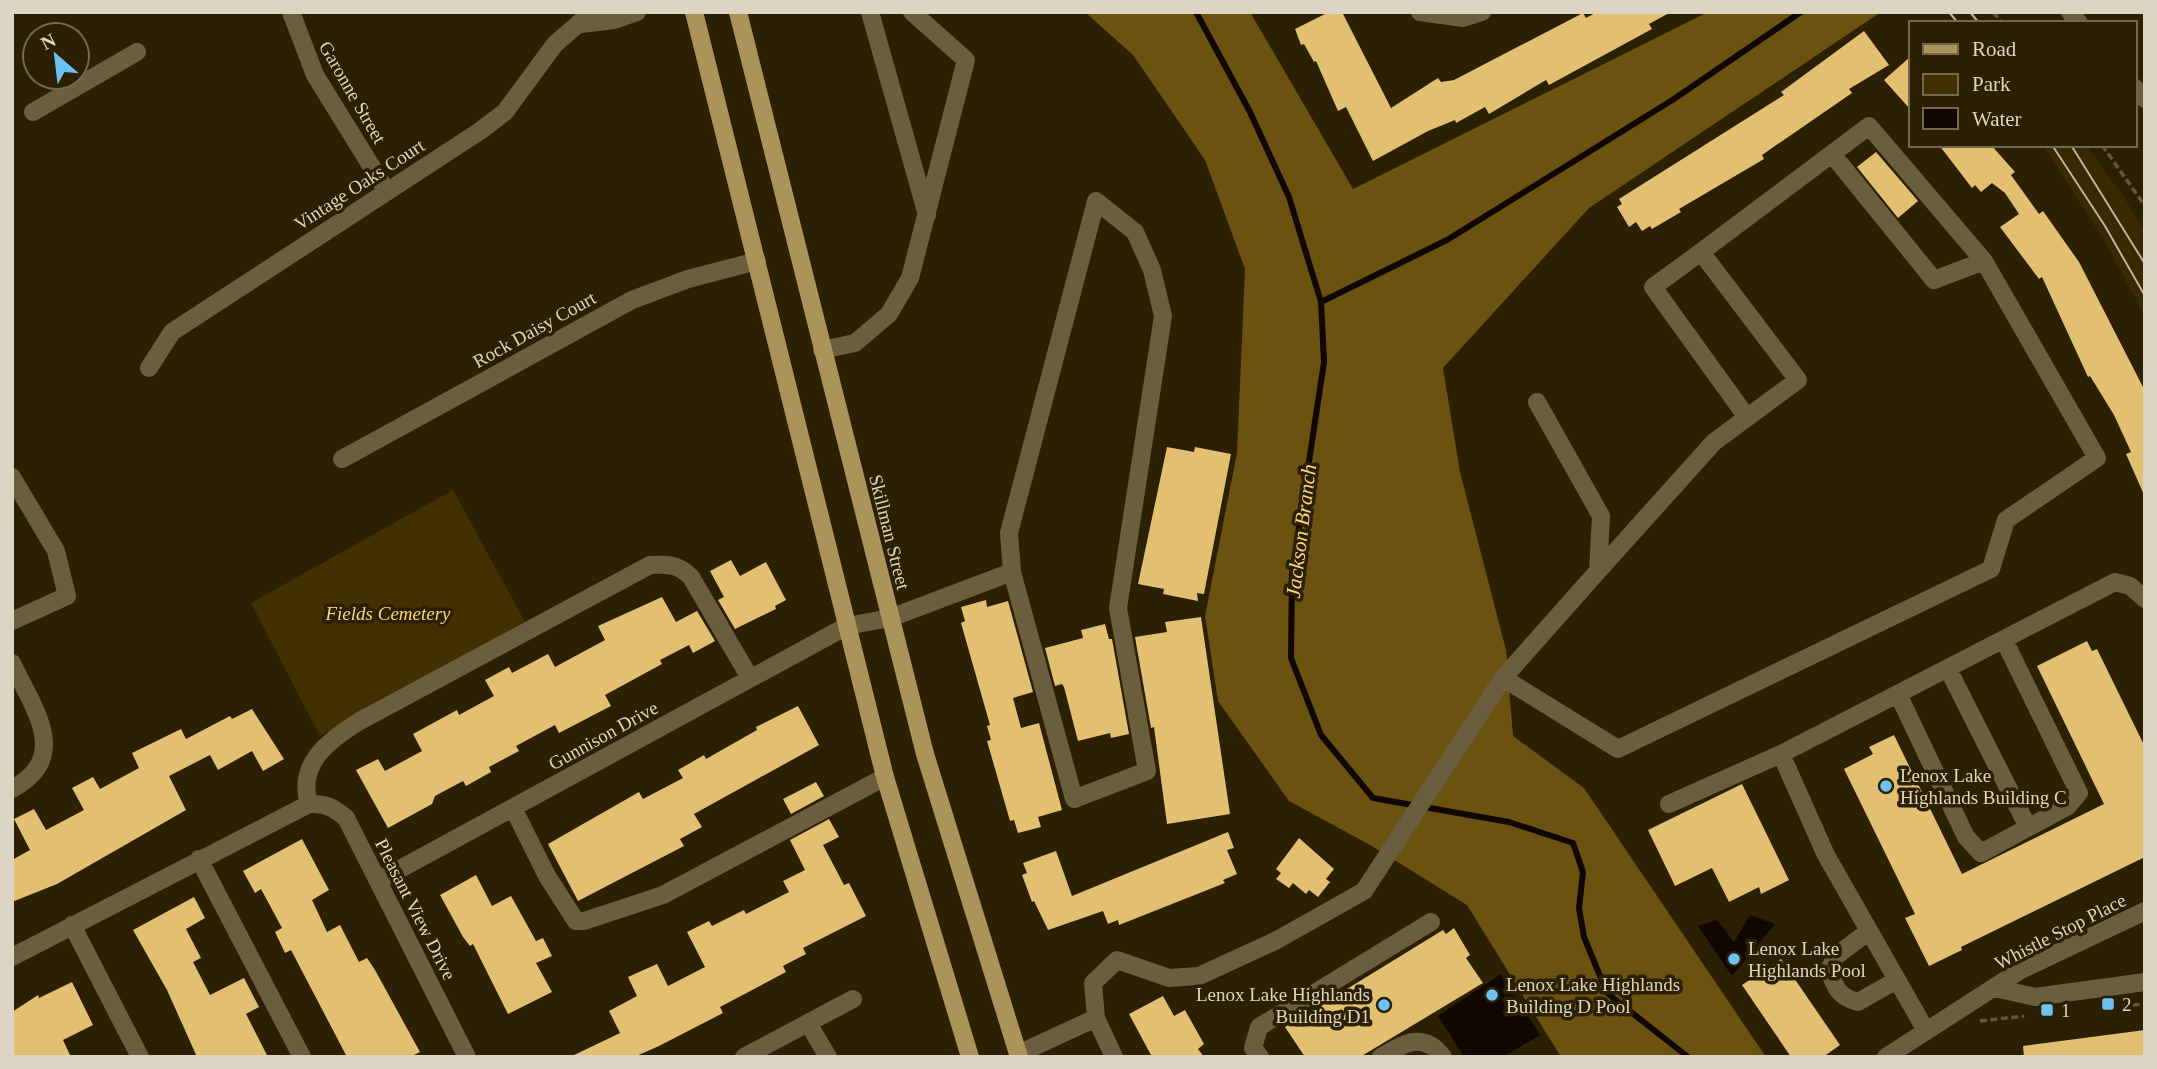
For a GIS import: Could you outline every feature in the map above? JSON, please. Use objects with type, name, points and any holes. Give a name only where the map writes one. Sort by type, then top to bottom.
[{"type":"main road","points":[[694,12],[885,777],[970,1057]]},
{"type":"main road","name":"Skillman Street","points":[[737,12],[925,754],[1015,1056]]},
{"type":"street","name":"Garonne Street","points":[[290,12],[315,75],[386,190]]},
{"type":"street","name":"Vintage Oaks Court","points":[[149,368],[172,332],[505,112],[555,44],[587,18],[614,20],[637,12]]},
{"type":"street","points":[[870,12],[927,215]]},
{"type":"street","points":[[822,350],[855,343],[889,314],[911,278],[966,60],[912,12]]},
{"type":"street","points":[[1420,12],[1463,18],[1482,12]]},
{"type":"street","points":[[33,112],[138,52]]},
{"type":"street","points":[[1503,678],[1618,749],[1991,569],[2006,520],[2097,458],[1984,261],[1869,126],[1653,287],[1746,416]]},
{"type":"street","points":[[1832,154],[1934,280],[1984,261]]},
{"type":"street","points":[[1096,201],[1135,232],[1152,271],[1163,316],[1118,608],[1147,771],[1074,799],[1012,572],[1009,533],[1096,201]]},
{"type":"street","points":[[1114,1057],[1096,1018],[1093,983],[1117,960],[1169,978],[1199,976],[1277,940],[1364,891],[1503,678],[1683,472],[1746,416],[1798,380],[1701,252]]},
{"type":"street","name":"Rock Daisy Court","points":[[342,459],[632,300],[688,279],[757,261]]},
{"type":"street","points":[[1537,402],[1601,516],[1598,571]]},
{"type":"street","points":[[12,477],[56,551],[67,596],[12,621]]},
{"type":"street","points":[[12,957],[309,804],[305,783],[314,758],[326,742],[358,722],[650,565],[670,564],[681,567],[691,577],[750,678]]},
{"type":"street","points":[[847,626],[890,618],[1012,572]]},
{"type":"street","points":[[1670,804],[1781,754],[2115,582],[2130,586],[2145,599]]},
{"type":"street","name":"Gunnison Drive","points":[[379,881],[847,626]]},
{"type":"street","points":[[1898,694],[1966,837],[1981,853],[2068,806],[2079,793],[2004,640]]},
{"type":"street","points":[[12,663],[46,735],[44,761],[27,781],[12,789]]},
{"type":"street","points":[[1948,668],[2028,827]]},
{"type":"street","points":[[1781,754],[1826,855],[1926,1029]]},
{"type":"street","points":[[513,808],[547,876],[576,921],[584,922],[663,895],[885,777]]},
{"type":"street","name":"Pleasant View Drive","points":[[309,804],[332,807],[346,818],[467,1057]]},
{"type":"street","points":[[199,859],[302,1057]]},
{"type":"street","name":"Whistle Stop Place","points":[[1886,1057],[2021,970],[2145,911]]},
{"type":"street","points":[[1259,1057],[1253,1048],[1259,1027],[1431,922]]},
{"type":"street","points":[[72,925],[140,1057]]},
{"type":"street","points":[[1869,931],[1836,956],[1829,970],[1834,987],[1843,998],[1857,1002],[1897,980]]},
{"type":"street","name":"Whistle Stop Place","points":[[1995,988],[2035,997],[2145,982]]},
{"type":"street","points":[[744,1057],[853,999]]},
{"type":"street","points":[[1015,1056],[1096,1018]]},
{"type":"street","points":[[808,1023],[828,1057]]},
{"type":"street","points":[[1381,1057],[1401,1045],[1421,1040],[1434,1045],[1443,1057]]},
{"type":"path","points":[[2104,147],[2145,206]]},
{"type":"shaded area","points":[[1085,12],[1250,12],[1353,189],[1708,12],[1881,12],[1589,208],[1443,368],[1460,472],[1506,650],[1513,736],[1584,788],[1766,1057],[1561,1057],[1467,905],[1370,845],[1289,801],[1218,701],[1205,616],[1237,453],[1245,269],[1205,160],[1133,55]]},
{"type":"shaded area","points":[[2044,147],[2087,147],[2124,197],[2145,233],[2145,317],[2105,242]]},
{"type":"green space","name":"Fields Cemetery","points":[[453,490],[525,622],[320,736],[251,603]]},
{"type":"water","name":"Lenox Lake Highlands Pool","points":[[1750,915],[1775,924],[1732,976],[1698,926],[1717,920],[1734,942]]},
{"type":"water","name":"Lenox Lake Highlands Building D Pool","points":[[1501,974],[1540,1035],[1503,1057],[1464,1057],[1438,1016]]},
{"type":"building","points":[[1329,12],[1342,12],[1391,108],[1438,78],[1441,82],[1454,80],[1583,13],[1586,18],[1597,12],[1671,12],[1649,24],[1652,29],[1549,85],[1546,80],[1489,114],[1485,107],[1456,123],[1455,120],[1428,131],[1373,161],[1346,107],[1338,111],[1316,61],[1314,62],[1304,44],[1301,45],[1295,29]]},
{"type":"building","points":[[1864,31],[1889,65],[1849,89],[1852,93],[1762,155],[1764,159],[1679,209],[1681,212],[1652,229],[1650,226],[1642,231],[1636,222],[1629,227],[1617,207],[1622,204],[1619,199],[1784,95],[1781,92]]},
{"type":"building","points":[[1909,58],[1909,108],[1884,80]]},
{"type":"building","points":[[1941,147],[1993,147],[2015,172],[2011,175],[2039,214],[2043,211],[2079,262],[2145,391],[2145,497],[2126,454],[2131,452],[2114,415],[2090,376],[2088,377],[2042,277],[2039,279],[2000,227],[2019,214],[2005,193],[1992,183],[1981,192],[1975,185],[1972,188]]},
{"type":"building","points":[[1876,152],[1918,201],[1898,218],[1857,167]]},
{"type":"building","points":[[1167,447],[1194,452],[1195,447],[1231,454],[1204,594],[1197,593],[1198,601],[1163,594],[1164,589],[1138,584]]},
{"type":"building","points":[[731,560],[740,576],[766,562],[786,600],[775,606],[776,609],[735,629],[718,600],[724,597],[710,571]]},
{"type":"building","points":[[662,597],[676,622],[697,611],[715,641],[693,653],[689,645],[660,660],[662,664],[605,695],[611,706],[559,733],[555,725],[516,746],[519,751],[489,767],[491,772],[466,786],[463,781],[435,796],[432,804],[388,828],[356,770],[378,759],[385,771],[422,751],[413,734],[457,710],[459,715],[494,696],[485,680],[509,667],[512,673],[548,654],[555,667],[605,640],[598,626]]},
{"type":"building","points":[[986,600],[987,607],[1008,601],[1033,692],[1013,698],[1021,728],[1039,723],[1062,810],[1038,817],[1041,827],[1018,833],[1014,820],[1010,821],[987,741],[991,740],[987,726],[990,725],[961,623],[965,621],[961,607]]},
{"type":"building","points":[[1201,617],[1230,814],[1167,824],[1154,727],[1151,728],[1135,637],[1167,632],[1165,622]]},
{"type":"building","points":[[1105,624],[1109,639],[1112,639],[1129,734],[1111,738],[1110,733],[1078,741],[1064,687],[1062,684],[1055,686],[1045,648],[1083,638],[1081,630]]},
{"type":"building","name":"Lenox Lake Highlands Building C","points":[[2087,641],[2092,651],[2097,649],[2145,747],[2145,857],[1961,947],[1962,950],[1929,966],[1905,918],[1915,914],[1844,769],[1873,754],[1869,747],[1894,735],[1962,874],[2104,804],[2037,666]]},
{"type":"building","points":[[798,706],[819,745],[694,814],[702,827],[680,839],[684,846],[578,901],[548,844],[639,792],[643,799],[683,778],[678,770],[704,755],[706,759],[757,730],[756,727]]},
{"type":"building","points":[[252,709],[284,759],[263,771],[252,751],[218,770],[210,755],[169,776],[186,810],[57,884],[12,902],[12,860],[30,850],[14,819],[34,809],[46,830],[84,810],[72,788],[93,777],[100,789],[139,768],[132,753],[181,729],[186,739],[230,716],[232,719]]},
{"type":"building","points":[[816,782],[824,796],[791,814],[783,799]]},
{"type":"building","points":[[1742,784],[1789,880],[1761,894],[1759,887],[1729,902],[1712,868],[1675,886],[1648,830]]},
{"type":"building","points":[[829,819],[839,837],[823,845],[844,885],[849,883],[866,916],[803,948],[806,954],[783,966],[786,972],[720,1007],[723,1013],[659,1046],[634,1057],[570,1057],[620,1033],[609,1011],[637,996],[628,977],[657,964],[668,986],[705,967],[687,932],[709,921],[712,926],[744,910],[746,914],[789,892],[783,881],[805,870],[790,840]]},
{"type":"building","points":[[1228,832],[1234,848],[1227,850],[1237,874],[1223,880],[1225,883],[1119,925],[1118,920],[1108,924],[1103,911],[1048,930],[1034,901],[1032,902],[1022,875],[1027,873],[1023,863],[1056,851],[1072,896]]},
{"type":"building","points":[[1299,838],[1334,869],[1326,879],[1330,882],[1318,897],[1309,890],[1306,894],[1293,883],[1289,888],[1276,879],[1281,873],[1276,869]]},
{"type":"building","points":[[302,839],[329,890],[312,900],[327,932],[340,925],[359,962],[367,958],[420,1052],[410,1057],[347,1057],[291,950],[285,953],[275,932],[282,928],[261,889],[255,893],[243,871]]},
{"type":"building","points":[[476,875],[492,906],[511,896],[536,941],[543,938],[552,956],[536,963],[552,992],[508,1014],[473,944],[470,946],[463,937],[440,895]]},
{"type":"building","points":[[194,897],[205,918],[186,929],[201,958],[193,962],[210,995],[244,978],[259,1007],[246,1014],[268,1057],[197,1057],[167,990],[133,930]]},
{"type":"building","name":"Lenox Lake Highlands Building D1","points":[[1454,928],[1470,955],[1466,958],[1483,983],[1360,1057],[1305,1057],[1285,1027],[1443,930],[1446,934]]},
{"type":"building","points":[[1781,959],[1840,1045],[1823,1057],[1791,1057],[1742,985]]},
{"type":"building","points":[[72,982],[93,1025],[63,1040],[71,1057],[12,1057],[12,1012],[38,995],[39,998]]},
{"type":"building","points":[[1163,996],[1174,1016],[1185,1010],[1204,1044],[1198,1049],[1204,1057],[1152,1057],[1129,1014]]},
{"type":"building","points":[[2145,1030],[2145,1057],[2024,1057],[2023,1046]]},
{"type":"waterway","name":"Jackson Branch","points":[[1196,12],[1250,112],[1289,197],[1321,302],[1324,362],[1292,574],[1291,658],[1321,735],[1373,798],[1509,822],[1573,843],[1583,872],[1579,908],[1584,937],[1607,993],[1688,1057]]},
{"type":"waterway","points":[[1321,302],[1447,240],[1674,99],[1801,12]]},
{"type":"tram line","points":[[1949,12],[1956,21]]},
{"type":"tram line","points":[[1970,12],[1977,21]]},
{"type":"tram line","points":[[2053,147],[2105,226],[2145,296]]},
{"type":"tram line","points":[[2072,147],[2145,264]]},
{"type":"place","name":"Lenox Lake Highlands Building C","points":[[1886,786]]},
{"type":"place","name":"Lenox Lake Highlands Pool","points":[[1734,959]]},
{"type":"place","name":"Lenox Lake Highlands Building D Pool","points":[[1492,995]]},
{"type":"place","name":"2","points":[[2108,1004]]},
{"type":"place","name":"Lenox Lake Highlands Building D1","points":[[1384,1005]]},
{"type":"place","name":"1","points":[[2047,1010]]}]
